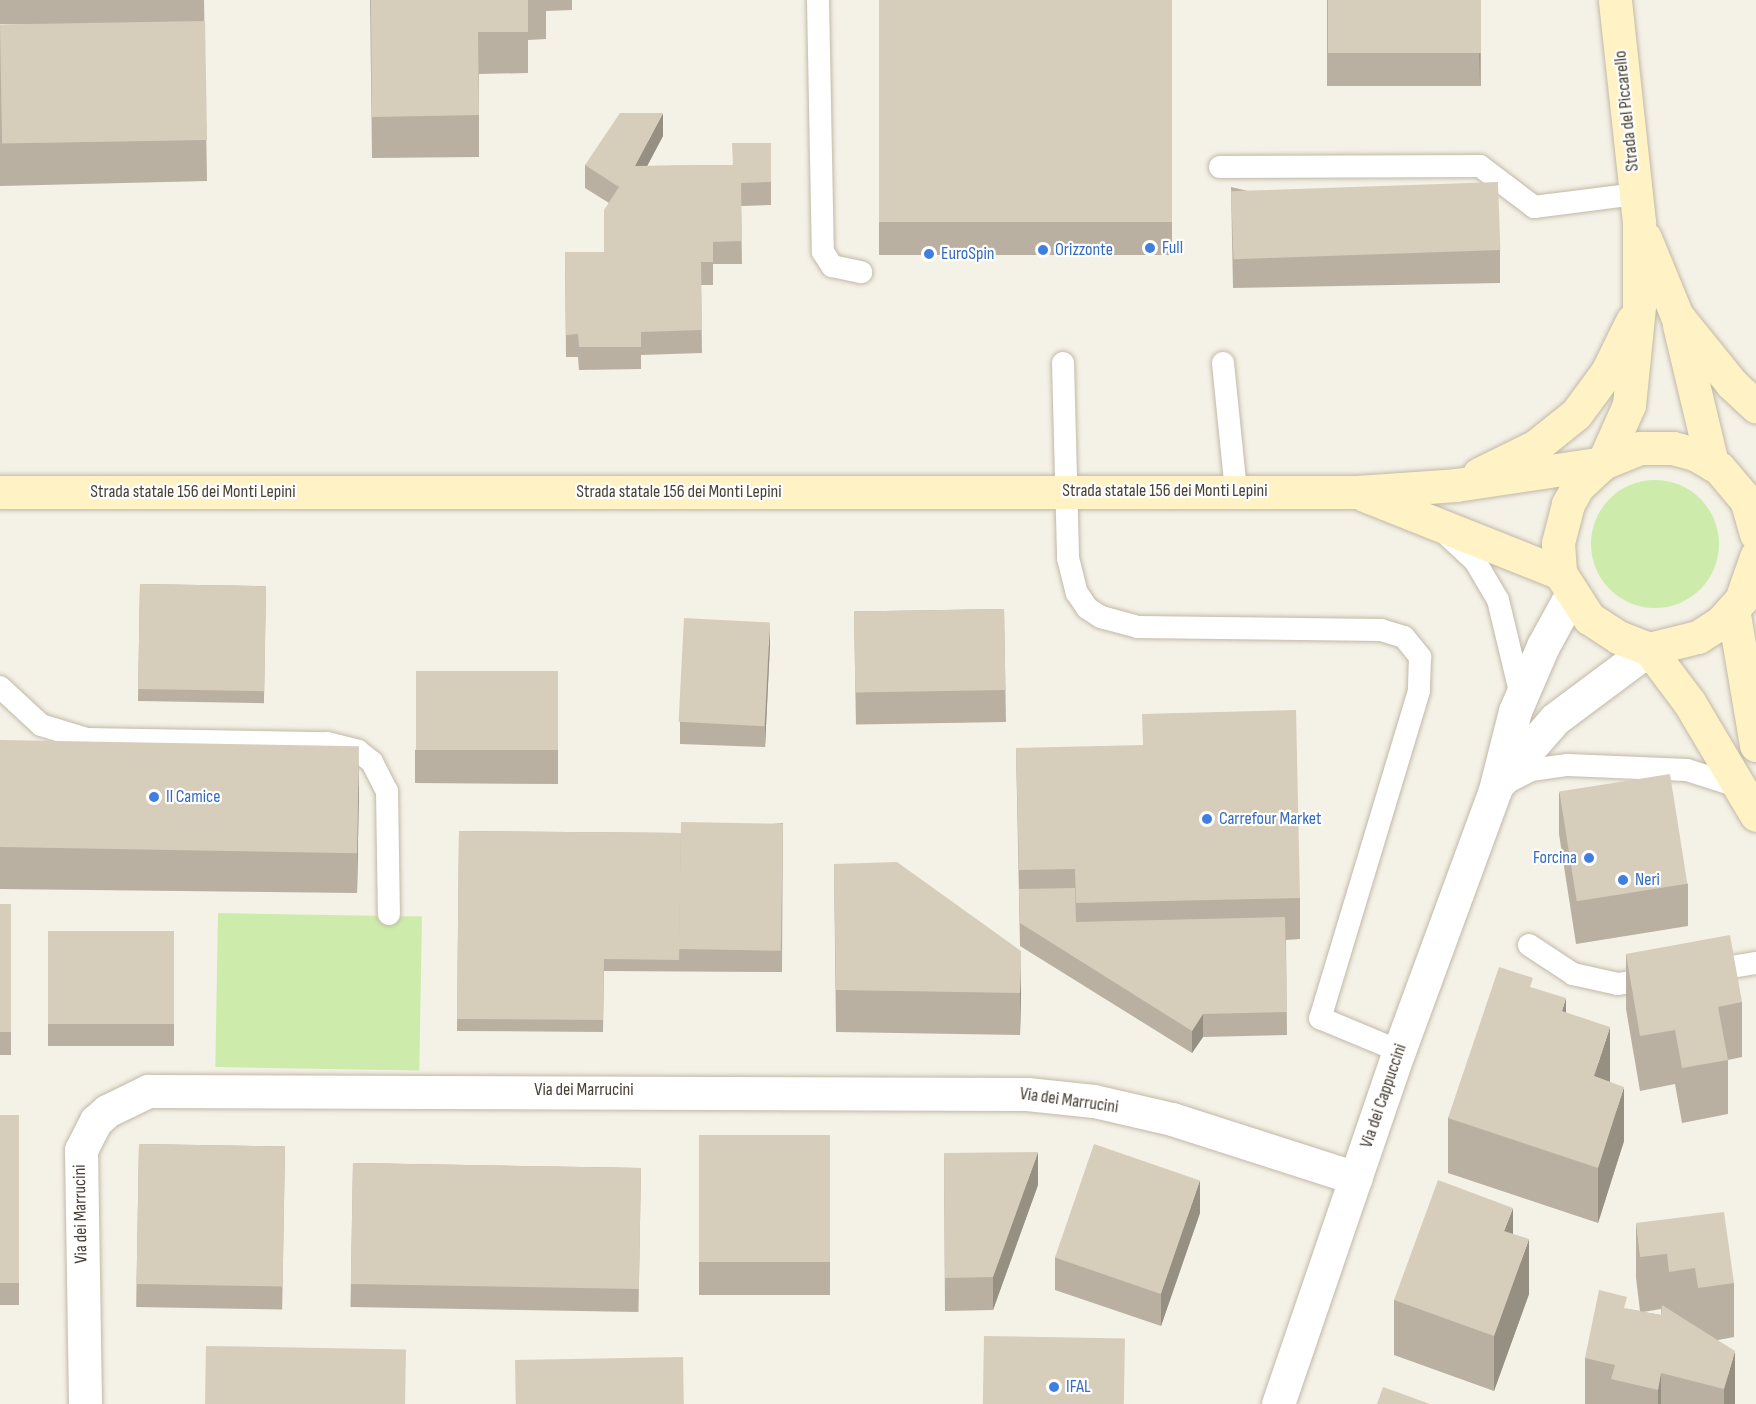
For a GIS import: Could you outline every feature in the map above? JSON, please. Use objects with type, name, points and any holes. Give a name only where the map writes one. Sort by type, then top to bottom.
[{"type":"main road","name":"Strada del Piccarello","points":[[1604,463],[1629,405],[1639,306],[1637,208],[1615,0]]},
{"type":"main road","name":"Strada del Piccarello","points":[[1637,208],[1677,316],[1716,466]]},
{"type":"main road","name":"Strada del Piccarello","points":[[1456,485],[1536,446],[1576,414],[1607,372],[1639,306]]},
{"type":"main road","name":"Strada del Piccarello","points":[[1677,316],[1732,384],[1756,406]]},
{"type":"main road","name":"Strada statale 156 dei Monti Lepini","points":[[0,492],[1357,492],[1456,485],[1604,463],[1640,448],[1673,448],[1716,466],[1746,500],[1756,534]]},
{"type":"main road","name":"Strada statale 156 dei Monti Lepini","points":[[1604,463],[1578,486],[1568,504],[1558,543],[1566,584],[1589,618],[1618,638],[1649,649]]},
{"type":"main road","points":[[1716,466],[1756,483]]},
{"type":"main road","name":"Strada statale 156 dei Monti Lepini","points":[[1357,492],[1431,522],[1566,584]]},
{"type":"main road","points":[[1756,557],[1743,600],[1756,745]]},
{"type":"main road","points":[[1743,600],[1698,637],[1649,649],[1689,702],[1756,815]]},
{"type":"street","name":"Via dei Cappuccini","points":[[1278,1404],[1400,1051],[1495,790],[1521,696],[1566,584]]},
{"type":"street","name":"Via dei Cappuccini","points":[[1495,790],[1555,719],[1649,649]]},
{"type":"street","name":"Via dei Marrucini","points":[[85,1404],[81,1150],[92,1128],[107,1111],[148,1091],[1027,1094],[1094,1101],[1172,1119],[1356,1178]]},
{"type":"lane","points":[[818,0],[823,252],[832,266],[861,272]]},
{"type":"lane","points":[[1220,168],[1480,166],[1534,207],[1637,208]]},
{"type":"lane","points":[[1063,363],[1070,576],[1087,608],[1101,617],[1138,627],[1381,630],[1404,637],[1420,657],[1419,691],[1320,1018],[1400,1051]]},
{"type":"lane","points":[[1223,363],[1236,491]]},
{"type":"lane","points":[[1431,522],[1456,541],[1488,579],[1507,628],[1521,696]]},
{"type":"lane","points":[[0,687],[41,725],[87,739],[327,743],[358,751],[372,762],[387,791],[389,914]]},
{"type":"lane","points":[[1495,790],[1532,770],[1568,765],[1687,770],[1740,787]]},
{"type":"lane","points":[[1529,945],[1573,974],[1618,984],[1756,963]]},
{"type":"green space","points":[[1655,480],[1679,485],[1700,499],[1714,520],[1719,544],[1714,568],[1700,589],[1679,603],[1655,608],[1631,603],[1610,589],[1596,568],[1591,544],[1596,520],[1610,499],[1631,485]]},
{"type":"green space","points":[[218,913],[422,917],[419,1071],[215,1067]]},
{"type":"building","points":[[371,0],[528,0],[528,32],[478,32],[479,115],[372,117]]},
{"type":"building","points":[[879,0],[1172,0],[1172,222],[879,222]]},
{"type":"building","points":[[1328,0],[1481,0],[1481,53],[1328,53]]},
{"type":"building","points":[[205,21],[207,140],[2,144],[0,25]]},
{"type":"building","points":[[620,113],[663,113],[635,166],[733,165],[732,143],[771,143],[771,182],[741,183],[742,241],[713,242],[713,262],[701,262],[702,330],[641,332],[641,347],[579,347],[578,334],[566,335],[565,252],[604,252],[604,210],[619,187],[585,165]]},
{"type":"building","points":[[1498,182],[1500,250],[1234,259],[1231,191]]},
{"type":"building","points":[[140,584],[266,586],[264,691],[138,689]]},
{"type":"building","points":[[1004,609],[1005,690],[855,693],[854,612]]},
{"type":"building","points":[[684,618],[770,623],[764,726],[679,722]]},
{"type":"building","points":[[416,671],[558,671],[558,750],[416,750]]},
{"type":"building","points":[[1296,710],[1300,898],[1076,903],[1075,869],[1019,870],[1016,748],[1143,745],[1142,714]]},
{"type":"building","points":[[0,740],[359,746],[357,853],[0,847]]},
{"type":"building","points":[[1670,774],[1687,884],[1577,901],[1559,792]]},
{"type":"building","points":[[681,822],[783,824],[781,951],[679,949]]},
{"type":"building","points":[[459,831],[681,833],[679,960],[604,959],[603,1020],[457,1019]]},
{"type":"building","points":[[897,862],[1021,951],[1020,993],[836,990],[834,864]]},
{"type":"building","points":[[1075,888],[1076,922],[1285,917],[1287,1012],[1203,1014],[1192,1031],[1020,923],[1019,889]]},
{"type":"building","points":[[0,904],[11,904],[11,1032],[0,1032]]},
{"type":"building","points":[[48,931],[174,931],[174,1024],[48,1024]]},
{"type":"building","points":[[1730,935],[1742,1002],[1718,1007],[1728,1060],[1682,1068],[1675,1030],[1640,1036],[1626,954]]},
{"type":"building","points":[[1499,967],[1533,978],[1530,987],[1566,998],[1562,1011],[1610,1027],[1594,1076],[1624,1087],[1598,1168],[1448,1118]]},
{"type":"building","points":[[0,1115],[19,1115],[19,1283],[0,1283]]},
{"type":"building","points":[[699,1135],[830,1135],[830,1262],[699,1262]]},
{"type":"building","points":[[139,1144],[285,1147],[283,1287],[137,1284]]},
{"type":"building","points":[[1094,1144],[1200,1180],[1161,1294],[1055,1257]]},
{"type":"building","points":[[1038,1152],[993,1277],[945,1278],[944,1153]]},
{"type":"building","points":[[353,1163],[641,1168],[639,1289],[351,1284]]},
{"type":"building","points":[[1438,1180],[1513,1208],[1504,1231],[1529,1239],[1494,1336],[1394,1300]]},
{"type":"building","points":[[1724,1212],[1734,1283],[1698,1288],[1695,1268],[1669,1272],[1667,1254],[1640,1257],[1636,1223]]},
{"type":"building","points":[[1599,1290],[1627,1297],[1624,1308],[1661,1315],[1662,1305],[1735,1351],[1724,1389],[1661,1373],[1658,1390],[1611,1379],[1615,1365],[1585,1358]]},
{"type":"building","points":[[984,1336],[1125,1338],[1124,1404],[983,1404]]},
{"type":"building","points":[[206,1346],[406,1349],[405,1404],[205,1404]]},
{"type":"building","points":[[683,1357],[684,1404],[516,1404],[515,1360]]},
{"type":"building","points":[[1383,1387],[1430,1404],[1377,1404]]},
{"type":"place","name":"Full","points":[[1150,248]]},
{"type":"place","name":"Orizzonte","points":[[1043,250]]},
{"type":"place","name":"EuroSpin","points":[[929,254]]},
{"type":"place","name":"Il Camice","points":[[154,797]]},
{"type":"place","name":"Carrefour Market","points":[[1207,819]]},
{"type":"place","name":"Forcina","points":[[1589,858]]},
{"type":"place","name":"Neri","points":[[1623,880]]},
{"type":"place","name":"IFAL","points":[[1054,1387]]}]
